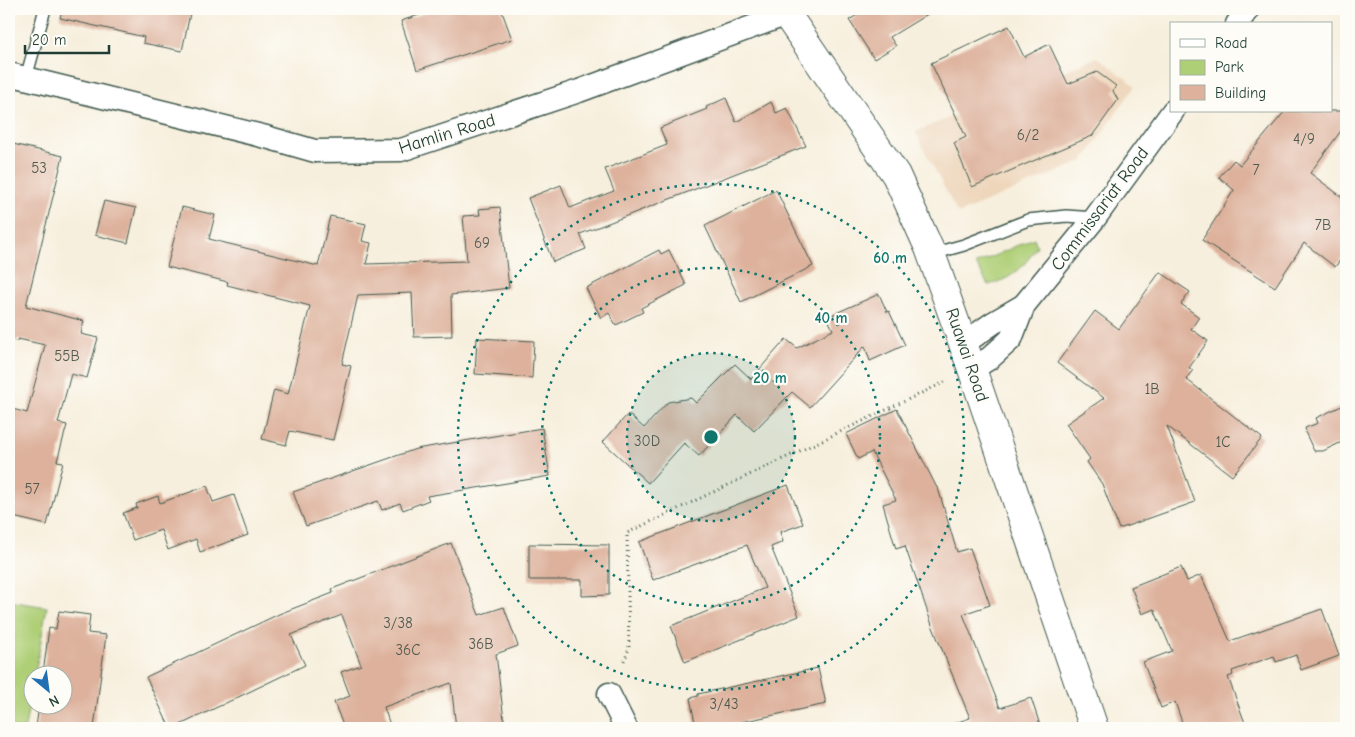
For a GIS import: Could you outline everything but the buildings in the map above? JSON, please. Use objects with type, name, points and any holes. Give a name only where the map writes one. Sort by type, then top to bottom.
[{"type":"street","points":[[1238,22],[1248,9]]},
{"type":"street","name":"Hamlin Road","points":[[17,76],[266,137],[315,151],[401,150],[579,91],[785,12]]},
{"type":"street","name":"Ruawai Road","points":[[785,12],[896,175],[932,254],[1094,728]]},
{"type":"street","name":"Commissariat Road","points":[[972,369],[990,358],[1011,339],[1024,306],[1095,218],[1172,112]]},
{"type":"street","name":"Commissariat Road","points":[[963,344],[1024,306]]},
{"type":"street","points":[[609,694],[626,728]]},
{"type":"lane","points":[[17,76],[45,9]]},
{"type":"lane","points":[[932,254],[1028,220],[1066,216],[1095,218]]},
{"type":"path","points":[[624,661],[629,649],[627,532],[972,369]]},
{"type":"shaded area","points":[[1098,57],[1135,86],[1083,161],[958,214],[915,132]]},
{"type":"green space","points":[[1034,238],[1037,246],[1022,266],[1011,276],[988,285],[976,264]]},
{"type":"green space","points":[[9,601],[47,607],[37,664],[22,664],[22,714],[27,714],[25,728],[9,728]]}]
